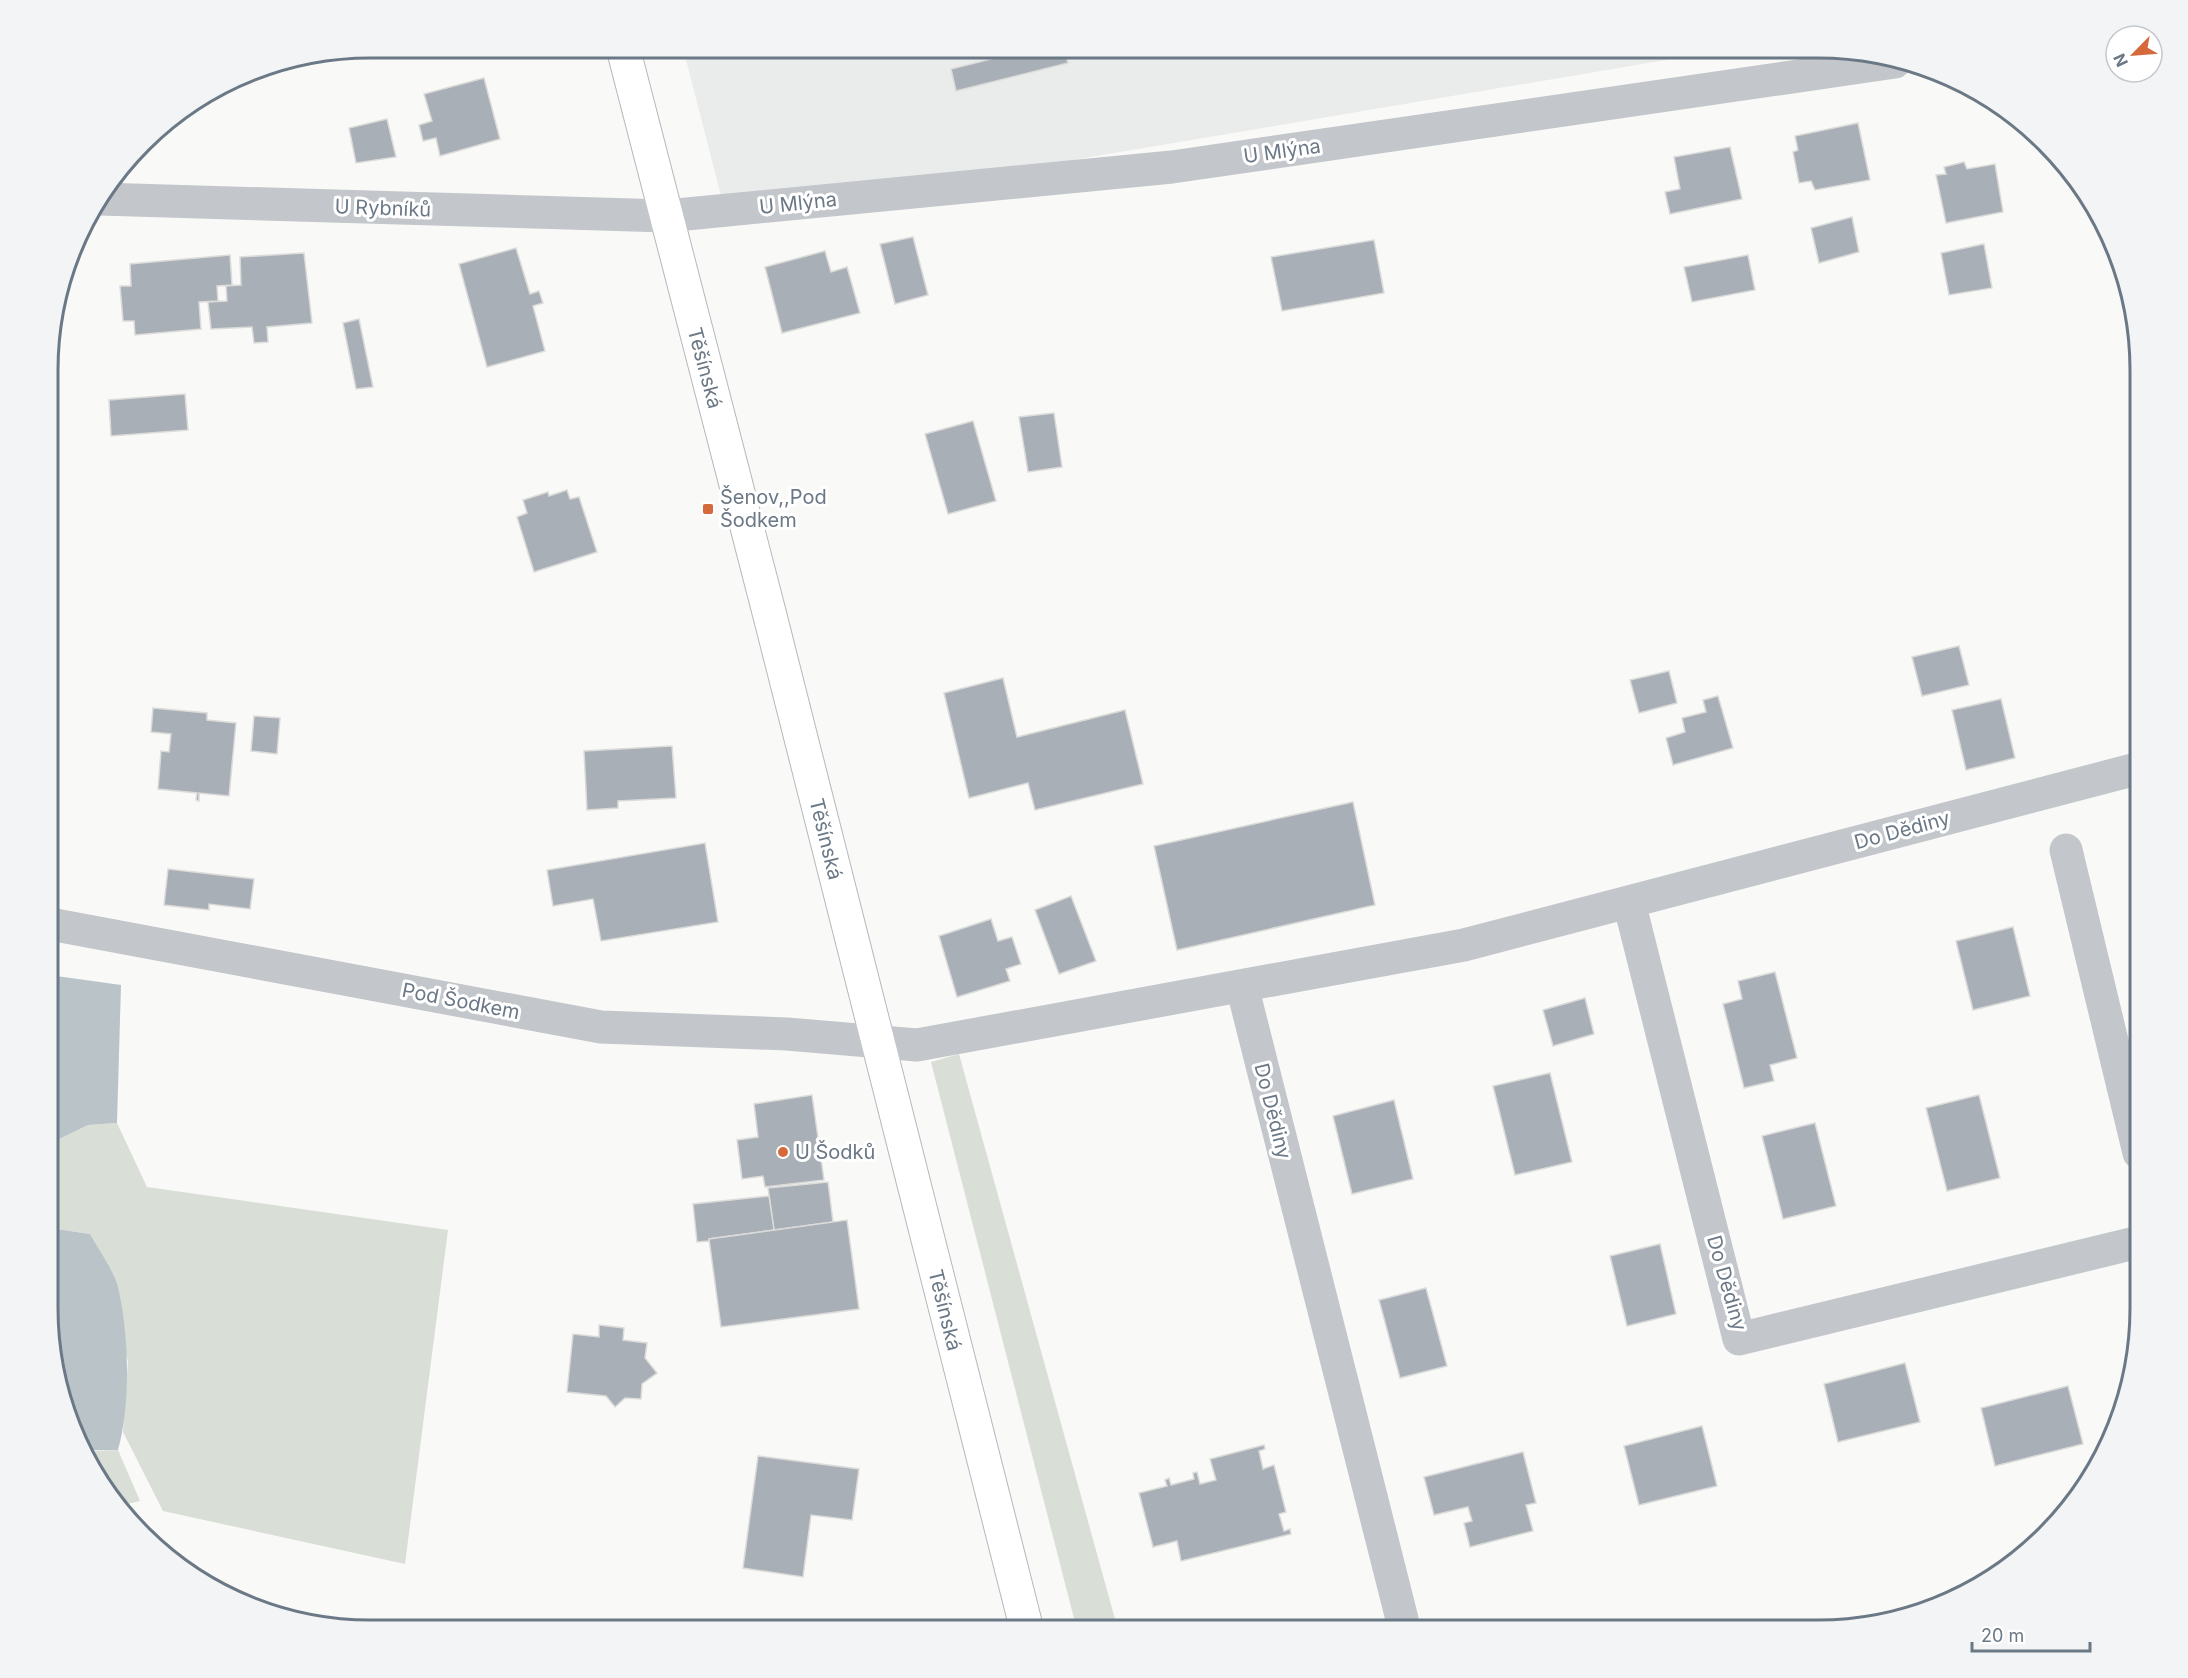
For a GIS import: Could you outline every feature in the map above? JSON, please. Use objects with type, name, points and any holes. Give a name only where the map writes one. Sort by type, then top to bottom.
[{"type":"main road","name":"Těšínská","points":[[625,58],[770,612],[1024,1620]]},
{"type":"street","name":"U Mlýna","points":[[666,216],[1172,167],[1879,64]]},
{"type":"street","name":"U Rybníků","points":[[110,199],[666,216]]},
{"type":"street","name":"Do Dědiny","points":[[877,1041],[918,1045],[1464,945],[2130,771]]},
{"type":"street","points":[[2066,850],[2130,1116]]},
{"type":"street","name":"Do Dědiny","points":[[1629,902],[1740,1339],[2130,1244]]},
{"type":"street","name":"Pod Šodkem","points":[[58,925],[601,1027],[787,1034],[877,1041]]},
{"type":"street","name":"Do Dědiny","points":[[1242,986],[1402,1618]]},
{"type":"shaded area","points":[[686,58],[1678,58],[954,180],[728,223]]},
{"type":"shaded area","points":[[58,976],[121,985],[117,1123],[88,1125],[58,1140]]},
{"type":"shaded area","points":[[959,1054],[1115,1620],[1074,1620],[931,1062]]},
{"type":"shaded area","points":[[117,1123],[147,1187],[448,1230],[405,1564],[163,1511],[123,1432],[128,1361],[90,1234],[58,1229],[58,1140],[88,1125]]},
{"type":"shaded area","points":[[58,1229],[90,1234],[118,1287],[126,1347],[127,1391],[118,1450],[94,1450],[82,1427],[69,1388],[59,1328]]},
{"type":"shaded area","points":[[118,1450],[140,1501],[128,1504],[111,1481],[94,1451]]},
{"type":"building","points":[[995,58],[1067,58],[1068,63],[956,91],[951,69]]},
{"type":"building","points":[[484,78],[500,139],[440,156],[436,138],[423,141],[419,125],[432,121],[424,94]]},
{"type":"building","points":[[387,119],[396,157],[356,163],[349,128]]},
{"type":"building","points":[[1858,123],[1870,180],[1815,190],[1811,181],[1799,183],[1793,152],[1798,150],[1795,136]]},
{"type":"building","points":[[1730,147],[1742,199],[1670,214],[1665,192],[1680,189],[1674,157]]},
{"type":"building","points":[[1964,162],[1967,169],[1995,164],[2003,212],[1946,223],[1936,175],[1946,174],[1944,167]]},
{"type":"building","points":[[1852,217],[1859,252],[1819,263],[1811,228]]},
{"type":"building","points":[[913,237],[928,295],[895,304],[880,244]]},
{"type":"building","points":[[1374,240],[1384,293],[1282,311],[1271,257]]},
{"type":"building","points":[[1984,244],[1992,288],[1949,295],[1941,253]]},
{"type":"building","points":[[516,248],[530,294],[539,291],[543,303],[533,306],[545,351],[487,367],[459,264]]},
{"type":"building","points":[[825,251],[831,272],[847,267],[860,313],[782,333],[765,267]]},
{"type":"building","points":[[304,253],[312,323],[267,327],[268,342],[254,343],[252,327],[211,329],[208,302],[227,301],[226,286],[241,285],[240,257]]},
{"type":"building","points":[[230,255],[232,285],[217,286],[218,301],[199,302],[201,329],[135,335],[134,321],[123,321],[120,286],[131,286],[130,264]]},
{"type":"building","points":[[1748,255],[1755,290],[1692,302],[1684,267]]},
{"type":"building","points":[[359,319],[373,387],[356,389],[343,323]]},
{"type":"building","points":[[185,394],[188,430],[111,436],[109,400]]},
{"type":"building","points":[[1054,413],[1062,467],[1028,472],[1019,417]]},
{"type":"building","points":[[973,421],[996,501],[948,514],[925,434]]},
{"type":"building","points":[[567,490],[570,499],[579,497],[597,552],[534,572],[517,517],[527,513],[523,500],[548,492],[549,496]]},
{"type":"building","points":[[1959,646],[1969,685],[1922,696],[1912,657]]},
{"type":"building","points":[[1669,671],[1677,703],[1639,713],[1630,680]]},
{"type":"building","points":[[1003,678],[1017,737],[1125,710],[1143,784],[1035,810],[1028,783],[969,798],[944,693]]},
{"type":"building","points":[[1718,696],[1733,748],[1673,765],[1666,738],[1685,732],[1682,718],[1706,712],[1703,700]]},
{"type":"building","points":[[2001,699],[2015,758],[1966,770],[1952,710]]},
{"type":"building","points":[[153,708],[207,713],[207,720],[236,723],[229,796],[199,793],[199,801],[196,800],[197,793],[158,789],[161,751],[169,752],[171,734],[151,732]]},
{"type":"building","points":[[254,716],[280,718],[277,754],[251,751]]},
{"type":"building","points":[[672,746],[676,798],[618,801],[618,808],[587,810],[584,751]]},
{"type":"building","points":[[1353,802],[1375,905],[1177,950],[1154,846]]},
{"type":"building","points":[[705,843],[718,922],[601,941],[593,899],[553,906],[547,870]]},
{"type":"building","points":[[168,869],[254,879],[250,909],[209,904],[209,910],[164,905]]},
{"type":"building","points":[[1071,896],[1096,961],[1059,974],[1035,910]]},
{"type":"building","points":[[991,919],[998,941],[1012,937],[1021,964],[1006,969],[1010,981],[957,997],[939,936]]},
{"type":"building","points":[[2013,927],[2030,996],[1973,1010],[1956,941]]},
{"type":"building","points":[[1775,972],[1797,1058],[1770,1065],[1774,1081],[1744,1088],[1723,1004],[1742,999],[1738,981]]},
{"type":"building","points":[[1585,998],[1594,1034],[1553,1046],[1543,1010]]},
{"type":"building","points":[[1550,1073],[1572,1162],[1515,1175],[1493,1086]]},
{"type":"building","points":[[812,1095],[824,1180],[765,1187],[763,1176],[742,1179],[737,1140],[758,1137],[754,1104]]},
{"type":"building","points":[[1979,1095],[2000,1178],[1947,1191],[1926,1108]]},
{"type":"building","points":[[1394,1100],[1413,1179],[1352,1194],[1333,1116]]},
{"type":"building","points":[[1815,1123],[1836,1206],[1783,1219],[1762,1136]]},
{"type":"building","points":[[828,1182],[833,1222],[774,1230],[768,1188]]},
{"type":"building","points":[[769,1196],[774,1230],[697,1242],[693,1204]]},
{"type":"building","points":[[847,1220],[859,1309],[721,1327],[709,1239]]},
{"type":"building","points":[[1660,1244],[1676,1314],[1627,1326],[1610,1256]]},
{"type":"building","points":[[1426,1288],[1447,1366],[1400,1378],[1379,1300]]},
{"type":"building","points":[[599,1325],[624,1328],[623,1340],[647,1343],[645,1358],[657,1373],[642,1384],[641,1399],[625,1398],[615,1407],[606,1396],[567,1392],[573,1334],[599,1337]]},
{"type":"building","points":[[1905,1363],[1920,1422],[1838,1442],[1824,1384]]},
{"type":"building","points":[[2068,1386],[2083,1444],[1995,1466],[1981,1408]]},
{"type":"building","points":[[1702,1426],[1717,1486],[1639,1505],[1624,1446]]},
{"type":"building","points":[[1264,1445],[1265,1449],[1259,1451],[1263,1469],[1274,1465],[1286,1512],[1279,1514],[1284,1531],[1290,1529],[1291,1534],[1181,1561],[1177,1541],[1153,1547],[1139,1493],[1167,1486],[1165,1480],[1169,1478],[1171,1485],[1194,1479],[1193,1473],[1197,1472],[1200,1484],[1216,1480],[1210,1459]]},
{"type":"building","points":[[1523,1452],[1536,1503],[1526,1505],[1533,1531],[1470,1547],[1464,1523],[1472,1521],[1468,1507],[1434,1515],[1424,1477]]},
{"type":"building","points":[[758,1456],[859,1469],[852,1520],[811,1515],[803,1577],[743,1568]]},
{"type":"place","name":"Šenov,,Pod Šodkem","points":[[708,509]]},
{"type":"place","name":"U Šodků","points":[[783,1152]]}]
